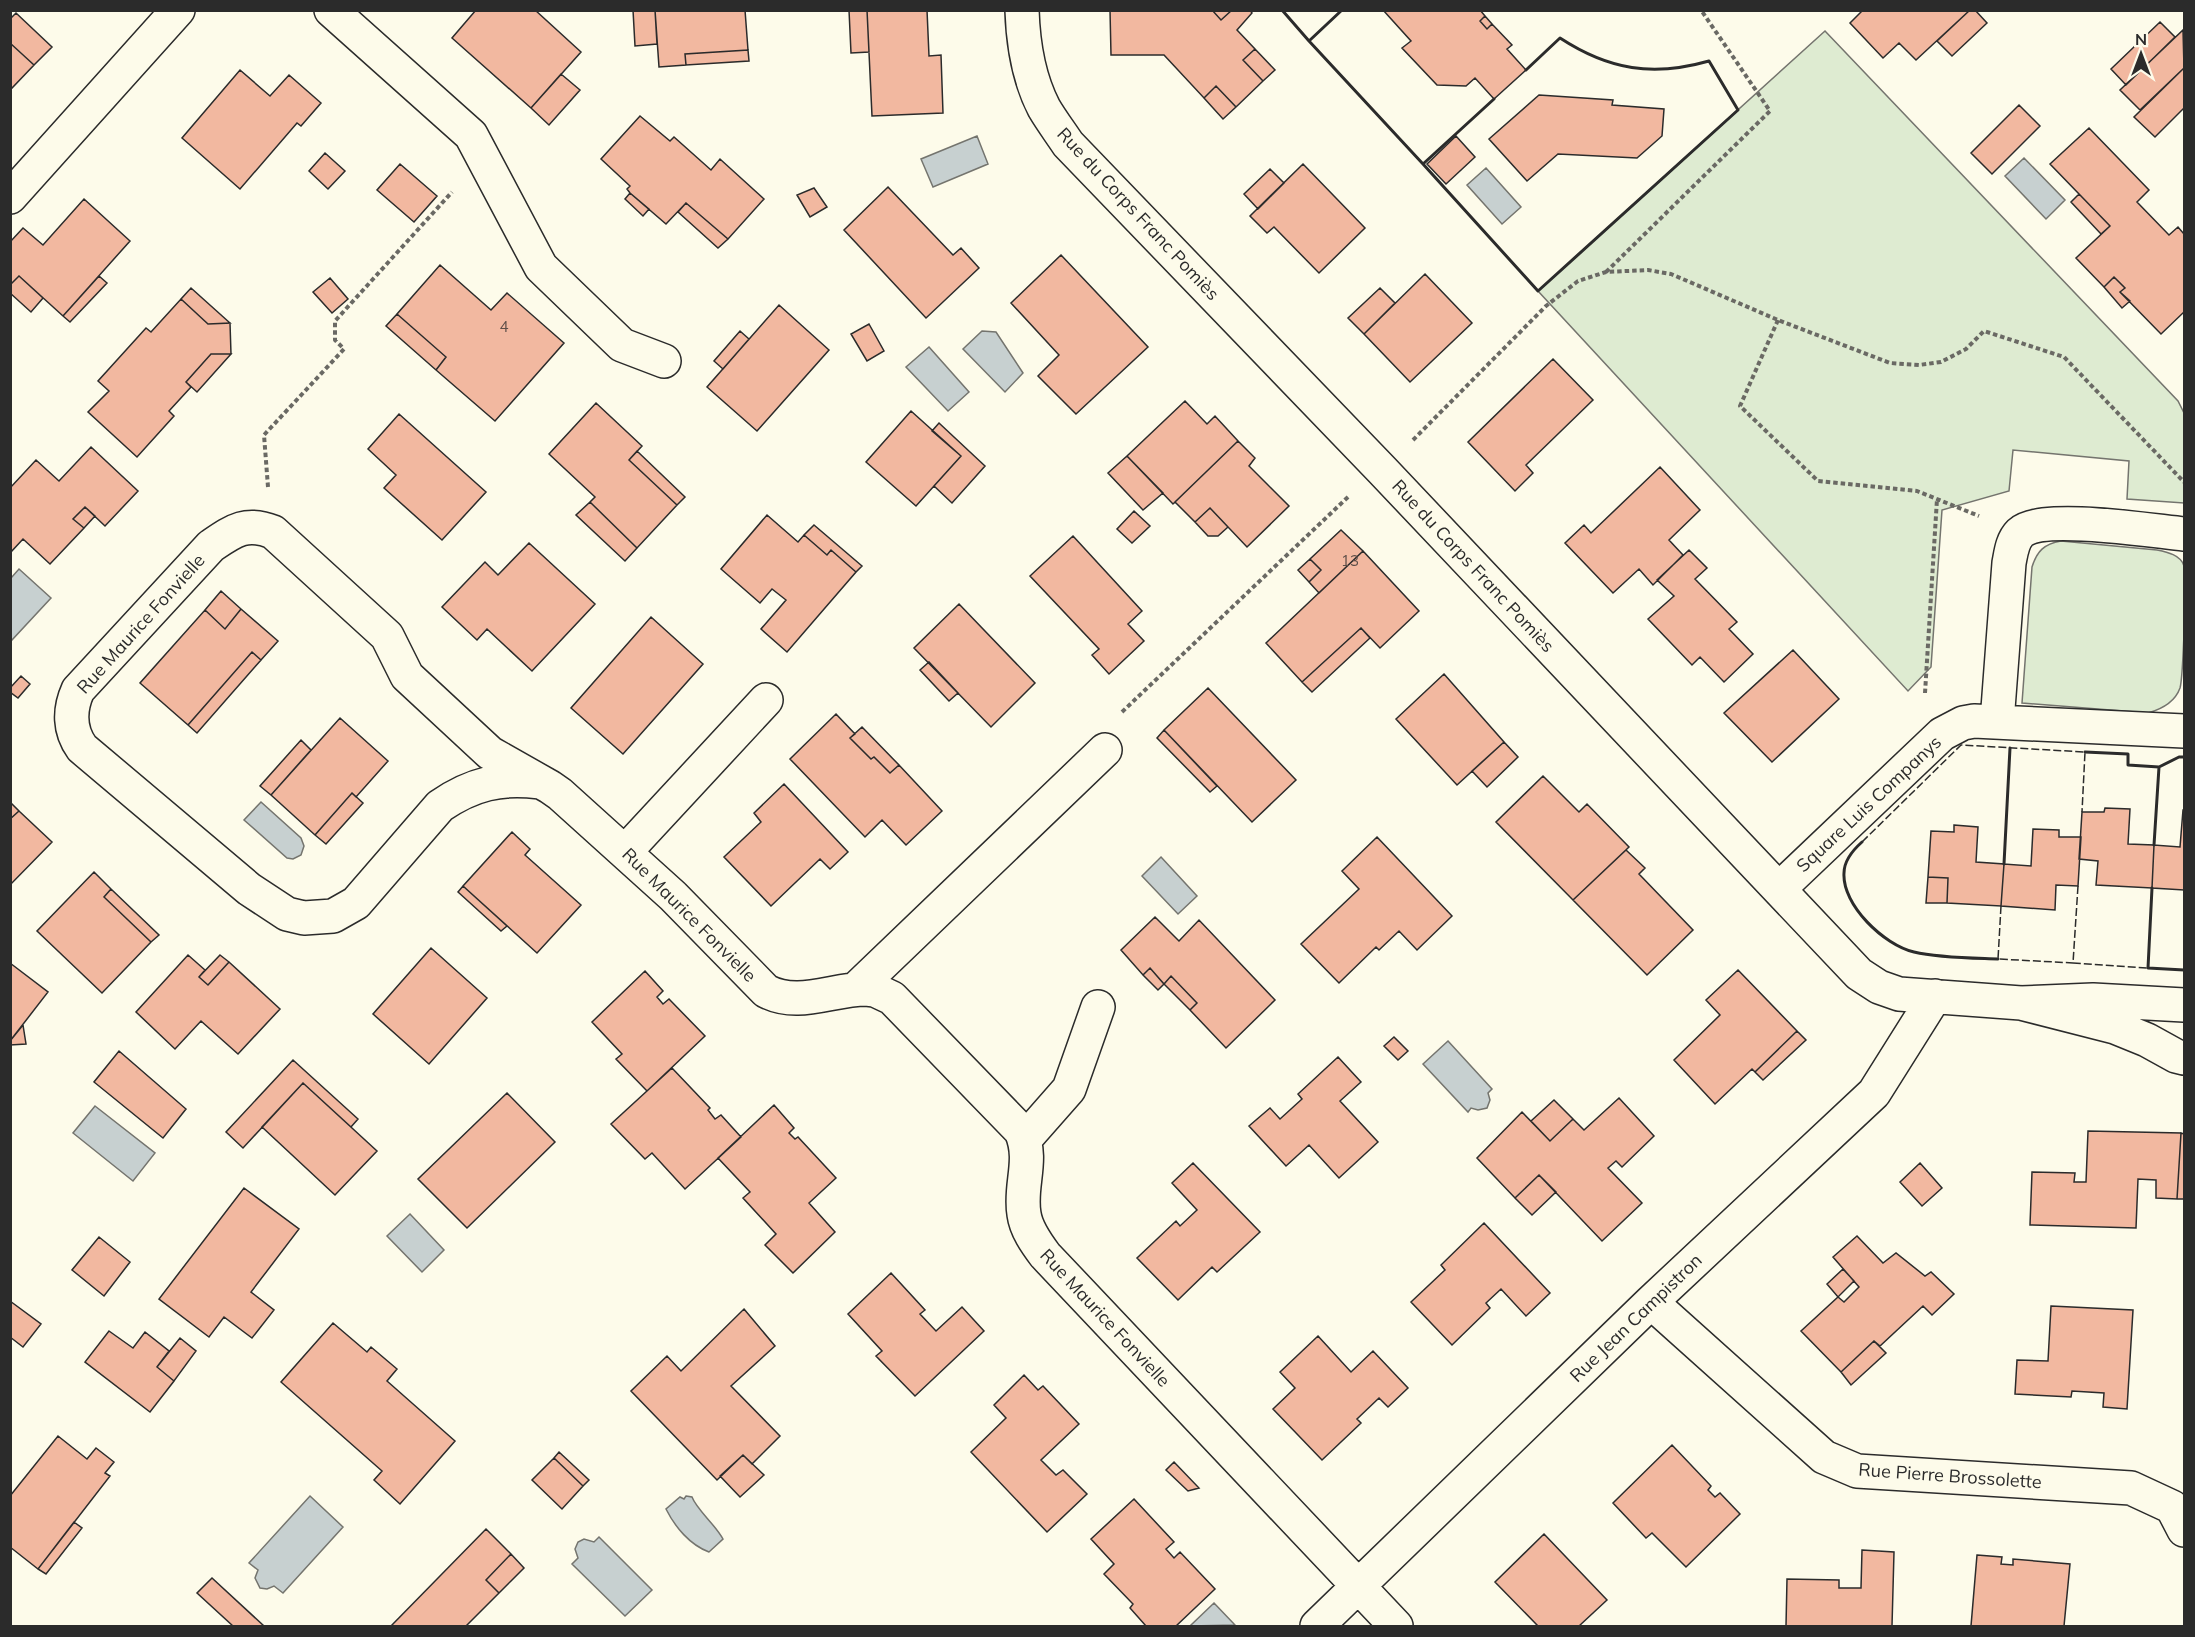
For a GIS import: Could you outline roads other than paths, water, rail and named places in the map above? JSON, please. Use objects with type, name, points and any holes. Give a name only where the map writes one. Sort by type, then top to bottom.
[{"type":"street","points":[[10,197],[178,10]]},
{"type":"street","points":[[331,10],[471,135],[541,267],[622,345],[664,361]]},
{"type":"street","name":"Rue du Corps Franc Pomiès","points":[[1022,10],[1026,45],[1036,87],[1043,106],[1068,144],[1382,470],[1859,974],[1879,987],[1899,994],[2021,1003],[2093,1000],[2184,1005]]},
{"type":"street","points":[[1997,722],[2009,563],[2013,545],[2021,533],[2036,525],[2061,523],[2184,534]]},
{"type":"street","name":"Rue Maurice Fonvielle","points":[[540,782],[521,779],[494,781],[457,794],[440,806],[356,903],[333,916],[304,918],[287,914],[249,889],[82,748],[76,740],[72,710],[78,690],[211,546],[237,530],[251,526],[273,532],[387,636],[407,676],[490,753],[540,782],[560,794],[673,896],[766,991],[775,996],[803,999],[856,989],[875,990],[892,998],[1015,1124],[1025,1139],[1027,1168],[1023,1212],[1026,1225],[1045,1255],[1359,1586]]},
{"type":"street","points":[[625,852],[766,700]]},
{"type":"street","name":"Square Luis Companys","points":[[1779,889],[1942,734],[1963,723],[1997,722],[2184,731]]},
{"type":"street","points":[[856,989],[1105,750]]},
{"type":"street","name":"Rue Jean Campistron","points":[[1317,1626],[1651,1302],[1874,1093],[1935,996]]},
{"type":"street","name":"Rue du Corps Franc Pomiès","points":[[2021,1003],[2115,1027],[2184,1058]]},
{"type":"street","points":[[1025,1139],[1069,1089],[1098,1007]]},
{"type":"street","name":"Rue Pierre Brossolette","points":[[1651,1302],[1824,1457],[1857,1471],[2131,1488],[2172,1507],[2184,1530]]},
{"type":"street","points":[[1359,1586],[1396,1626]]}]
